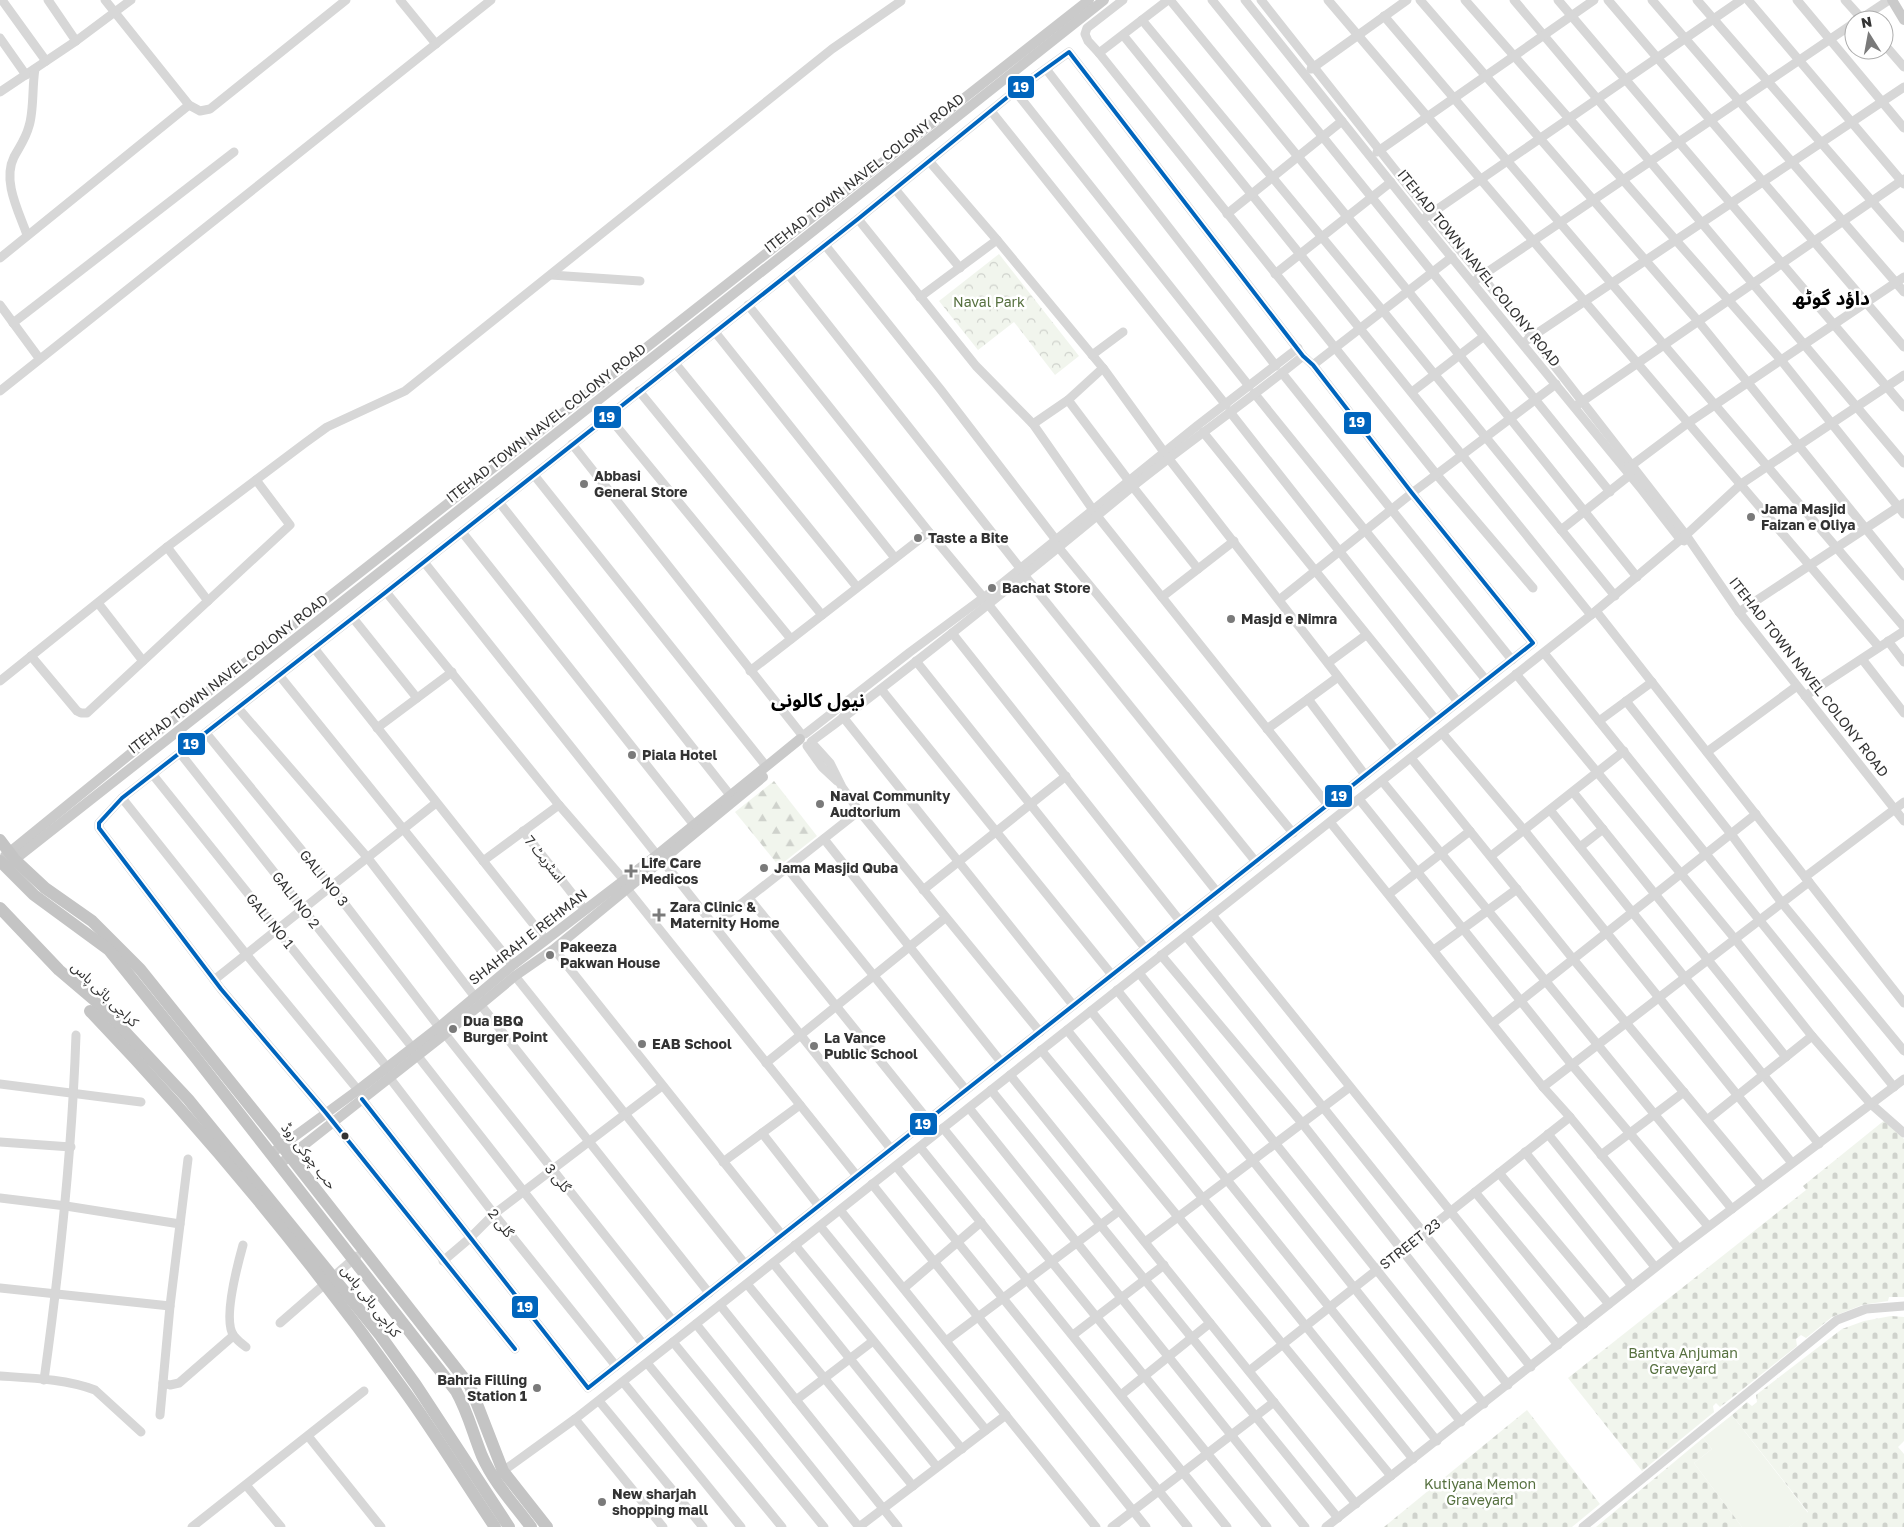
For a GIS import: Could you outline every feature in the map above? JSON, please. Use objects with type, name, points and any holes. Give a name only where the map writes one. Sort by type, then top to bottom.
[{"type":"highway","points":[[0,840],[6,860],[34,895],[109,950],[281,1155],[354,1260],[456,1391],[466,1408],[482,1456],[499,1475],[531,1527]]},
{"type":"highway","name":"کراچی بائی پاس","points":[[0,908],[94,1007],[188,1099],[380,1335],[416,1385],[509,1527]]},
{"type":"highway","name":"کراچی بائی پاس","points":[[94,1007],[264,1209],[369,1341],[495,1527]]},
{"type":"highway","name":"حب چوکی روڈ","points":[[281,1155],[365,1250],[470,1386],[499,1475],[547,1527]]},
{"type":"main road","name":"ITEHAD TOWN NAVEL COLONY ROAD","points":[[6,860],[166,724],[1088,0]]},
{"type":"main road","name":"ITEHAD TOWN NAVEL COLONY ROAD","points":[[6,860],[803,239],[1104,0]]},
{"type":"main road","points":[[1890,0],[1904,20]]},
{"type":"main road","points":[[795,229],[803,239]]},
{"type":"main road","name":"SHAHRAH E REHMAN","points":[[659,858],[694,824],[766,766],[805,740]]},
{"type":"main road","name":"SHAHRAH E REHMAN","points":[[514,971],[554,948],[626,885],[805,740]]},
{"type":"main road","name":"SHAHRAH E REHMAN","points":[[281,1155],[333,1122],[360,1094],[442,1031],[514,971],[546,940],[586,910],[626,885]]},
{"type":"main road","name":"SHAHRAH E REHMAN","points":[[281,1155],[326,1113],[360,1094]]},
{"type":"street","points":[[2,0],[46,61]]},
{"type":"street","points":[[48,0],[76,41]]},
{"type":"street","points":[[105,0],[189,105],[200,111],[210,109],[346,0]]},
{"type":"street","points":[[1,90],[76,41],[131,0]]},
{"type":"street","points":[[400,0],[436,44]]},
{"type":"street","points":[[0,391],[39,358],[491,0]]},
{"type":"street","points":[[1123,0],[1087,28],[1085,34],[1088,41],[1436,475],[1533,588]]},
{"type":"street","points":[[1099,53],[1169,0],[1460,355],[1637,577]]},
{"type":"street","points":[[1212,0],[1610,492]]},
{"type":"street","name":"ITEHAD TOWN NAVEL COLONY ROAD","points":[[1245,0],[1522,343],[1556,384],[1578,404]]},
{"type":"street","name":"ITEHAD TOWN NAVEL COLONY ROAD","points":[[1261,0],[1430,214],[1532,337],[1578,404],[1683,537],[1695,548],[1739,612],[1904,821]]},
{"type":"street","points":[[1328,0],[1879,647]]},
{"type":"street","points":[[1389,0],[1396,8]]},
{"type":"street","points":[[1304,74],[1407,0]]},
{"type":"street","points":[[1420,0],[1698,321],[1904,576]]},
{"type":"street","points":[[1465,0],[1781,360],[1902,508],[1866,528],[1739,612]]},
{"type":"street","points":[[1514,0],[1904,463]]},
{"type":"street","points":[[1558,0],[1904,407]]},
{"type":"street","points":[[1370,156],[1594,0]]},
{"type":"street","points":[[1608,0],[1904,346]]},
{"type":"street","points":[[1652,0],[1843,221],[1900,280],[1904,292]]},
{"type":"street","points":[[1697,0],[1904,238]]},
{"type":"street","points":[[1421,220],[1741,0]]},
{"type":"street","points":[[1578,404],[1872,201],[1903,182],[1748,0]]},
{"type":"street","points":[[1797,0],[1904,128]]},
{"type":"street","points":[[1874,10],[1890,0]]},
{"type":"street","points":[[0,681],[167,547],[327,427],[405,391],[441,360],[551,275],[832,49],[900,2]]},
{"type":"street","points":[[1384,16],[1904,627]]},
{"type":"street","points":[[1142,20],[1383,310],[1615,596]]},
{"type":"street","points":[[1472,282],[1844,30]]},
{"type":"street","points":[[1123,35],[1462,455],[1652,682],[1904,1003]]},
{"type":"street","points":[[0,38],[26,75]]},
{"type":"street","points":[[122,798],[360,1094],[588,1388],[1533,643],[1412,494],[1069,52],[1016,91],[676,363],[122,798],[100,820],[99,828],[214,980],[326,1113],[515,1349]]},
{"type":"street","points":[[1894,56],[1904,68]]},
{"type":"street","points":[[27,235],[11,189],[10,171],[14,158],[24,142],[30,124],[35,69]]},
{"type":"street","points":[[1046,69],[1279,370],[1512,660]]},
{"type":"street","points":[[1522,343],[1904,87]]},
{"type":"street","points":[[1016,91],[1486,680]]},
{"type":"street","points":[[0,258],[189,105]]},
{"type":"street","points":[[991,112],[1228,408],[1458,702]]},
{"type":"street","points":[[1227,214],[1342,121]]},
{"type":"street","points":[[13,323],[234,152]]},
{"type":"street","points":[[929,162],[998,240],[1103,368],[1166,456],[1234,541],[1396,752]]},
{"type":"street","points":[[1275,274],[1391,182]]},
{"type":"street","points":[[895,189],[960,268]]},
{"type":"street","points":[[858,219],[976,366],[1032,424],[1096,513],[1328,805]]},
{"type":"street","points":[[920,296],[998,240]]},
{"type":"street","points":[[825,245],[941,390],[1057,544],[1293,833]]},
{"type":"street","points":[[1313,365],[1452,257]]},
{"type":"street","points":[[788,274],[1022,572],[1256,862]]},
{"type":"street","points":[[551,275],[640,281]]},
{"type":"street","points":[[1562,530],[1610,492],[1629,470],[1688,422],[1900,280]]},
{"type":"street","points":[[0,305],[39,358]]},
{"type":"street","points":[[748,305],[1217,892]]},
{"type":"street","points":[[715,332],[896,558]]},
{"type":"street","points":[[1092,355],[1123,332]]},
{"type":"street","points":[[1412,392],[1483,337]]},
{"type":"street","points":[[805,740],[986,601],[1166,456],[1301,352]]},
{"type":"street","points":[[676,363],[857,587]]},
{"type":"street","points":[[1032,424],[1068,400],[1103,368]]},
{"type":"street","points":[[499,1475],[599,1401],[1544,653],[1615,596],[1741,484],[1904,375]]},
{"type":"street","points":[[1279,600],[1436,475],[1556,384]]},
{"type":"street","points":[[639,391],[822,615]]},
{"type":"street","points":[[1068,400],[1198,569]]},
{"type":"street","points":[[1166,456],[1204,432],[1228,408]]},
{"type":"street","points":[[608,416],[791,639]]},
{"type":"street","points":[[1204,432],[1436,720]]},
{"type":"street","points":[[572,444],[805,740],[822,767],[842,787],[945,918],[1040,1032]]},
{"type":"street","points":[[534,474],[766,766]]},
{"type":"street","points":[[31,656],[81,713],[87,713],[290,525],[256,480]]},
{"type":"street","points":[[499,502],[730,795]]},
{"type":"street","points":[[462,532],[694,824]]},
{"type":"street","points":[[750,671],[929,532]]},
{"type":"street","points":[[1162,597],[1234,541]]},
{"type":"street","points":[[167,547],[208,601]]},
{"type":"street","points":[[424,562],[891,1149]]},
{"type":"street","points":[[386,592],[626,885],[857,1176]]},
{"type":"street","points":[[805,740],[843,717],[881,689],[952,633],[986,601]]},
{"type":"street","points":[[98,602],[143,661]]},
{"type":"street","points":[[353,618],[417,698]]},
{"type":"street","points":[[1805,696],[1904,631]]},
{"type":"street","points":[[952,633],[1180,921]]},
{"type":"street","points":[[1328,663],[1366,635]]},
{"type":"street","points":[[1888,641],[1904,662]]},
{"type":"street","points":[[314,648],[546,940]]},
{"type":"street","points":[[1544,653],[1894,1087]]},
{"type":"street","points":[[1862,659],[1904,713]]},
{"type":"street","points":[[916,661],[1146,948]]},
{"type":"street","points":[[377,728],[452,672]]},
{"type":"street","points":[[1516,674],[1682,874],[1812,1036],[1871,1104],[1904,1133]]},
{"type":"street","points":[[279,675],[405,830],[625,1114],[745,1264]]},
{"type":"street","points":[[1267,729],[1338,677]]},
{"type":"street","points":[[1599,721],[1652,682]]},
{"type":"street","points":[[1707,752],[1797,686]]},
{"type":"street","points":[[881,689],[1112,975]]},
{"type":"street","points":[[1308,699],[1365,775]]},
{"type":"street","points":[[1626,700],[1731,834],[1782,903],[1904,1051]]},
{"type":"street","points":[[238,708],[367,857],[477,1001],[709,1292]]},
{"type":"street","points":[[843,717],[1073,1005]]},
{"type":"street","name":"GALI NO 3","points":[[206,732],[331,886],[442,1031]]},
{"type":"street","points":[[1442,733],[1524,830],[1792,1163]]},
{"type":"street","points":[[1491,856],[1624,751]]},
{"type":"street","name":"GALI NO 2","points":[[180,753],[415,1051]]},
{"type":"street","points":[[1411,758],[1573,959],[1762,1185]]},
{"type":"street","name":"GALI NO 1","points":[[153,775],[278,929],[388,1072]]},
{"type":"street","points":[[923,890],[1066,776]]},
{"type":"street","points":[[1382,781],[1732,1209]]},
{"type":"street","points":[[1573,792],[1786,1057]]},
{"type":"street","points":[[1359,799],[1572,1064],[1708,1226]]},
{"type":"street","points":[[1543,1087],[1782,903],[1807,879],[1904,802]]},
{"type":"street","points":[[214,980],[367,857],[405,830],[436,803]]},
{"type":"street","points":[[483,861],[559,804]]},
{"type":"street","points":[[1550,810],[1819,1144]]},
{"type":"street","points":[[713,926],[859,811]]},
{"type":"street","points":[[1493,1023],[1756,814]]},
{"type":"street","points":[[1330,822],[1543,1087],[1679,1248]]},
{"type":"street","points":[[1580,847],[1603,830]]},
{"type":"street","name":"اسٹریٹ 7","points":[[523,831],[586,910]]},
{"type":"street","points":[[1389,894],[1470,831]]},
{"type":"street","points":[[824,839],[1001,1062]]},
{"type":"street","points":[[787,868],[966,1090]]},
{"type":"street","points":[[1434,950],[1517,889]]},
{"type":"street","points":[[749,898],[928,1120]]},
{"type":"street","points":[[1212,915],[1558,1345]]},
{"type":"street","points":[[766,1063],[945,918]]},
{"type":"street","points":[[1186,936],[1531,1367]]},
{"type":"street","points":[[554,948],[782,1235]]},
{"type":"street","points":[[1161,956],[1302,1124],[1508,1385]]},
{"type":"street","points":[[1139,973],[1484,1404]]},
{"type":"street","points":[[1117,990],[1461,1422]]},
{"type":"street","points":[[1092,1011],[1437,1441]]},
{"type":"street","points":[[1067,1030],[1413,1459]]},
{"type":"street","name":"گلی 3","points":[[442,1031],[673,1321]]},
{"type":"street","points":[[44,1380],[66,1206],[71,1147],[76,1035]]},
{"type":"street","points":[[1707,1120],[1812,1036]]},
{"type":"street","points":[[1041,1050],[1392,1476]]},
{"type":"street","points":[[415,1051],[643,1344]]},
{"type":"street","name":"گلی 2","points":[[388,1072],[494,1214],[616,1366]]},
{"type":"street","points":[[1010,1075],[1356,1504]]},
{"type":"street","points":[[1326,1527],[1531,1367],[1679,1248],[1904,1079]]},
{"type":"street","points":[[0,1084],[141,1102]]},
{"type":"street","points":[[443,1261],[494,1214],[662,1086]]},
{"type":"street","points":[[1145,1242],[1350,1087]]},
{"type":"street","points":[[991,1090],[1338,1518]]},
{"type":"street","points":[[1601,1155],[1684,1092]]},
{"type":"street","points":[[723,1162],[800,1105]]},
{"type":"street","points":[[969,1108],[1305,1527]]},
{"type":"street","name":"STREET 23","points":[[1249,1371],[1570,1117]]},
{"type":"street","points":[[943,1128],[1266,1527]]},
{"type":"street","points":[[762,1133],[819,1206]]},
{"type":"street","points":[[1548,1134],[1655,1267]]},
{"type":"street","points":[[0,1142],[71,1147]]},
{"type":"street","points":[[920,1146],[1228,1527]]},
{"type":"street","points":[[1525,1152],[1632,1286]]},
{"type":"street","points":[[160,1415],[170,1306],[188,1160]]},
{"type":"street","points":[[896,1166],[1188,1527]]},
{"type":"street","points":[[1500,1173],[1609,1304]]},
{"type":"street","points":[[872,1184],[1146,1527]]},
{"type":"street","points":[[1475,1192],[1584,1324]]},
{"type":"street","points":[[0,1198],[66,1206],[180,1224]]},
{"type":"street","points":[[840,1210],[1096,1527]]},
{"type":"street","points":[[946,1341],[1119,1211]]},
{"type":"street","points":[[904,1288],[981,1222]]},
{"type":"street","points":[[820,1226],[986,1430]]},
{"type":"street","points":[[242,1244],[234,1278],[229,1319],[233,1336],[246,1347]]},
{"type":"street","points":[[795,1245],[962,1449]]},
{"type":"street","points":[[280,1323],[365,1250]]},
{"type":"street","points":[[772,1263],[937,1468]]},
{"type":"street","points":[[1073,1335],[1164,1266]]},
{"type":"street","points":[[747,1284],[913,1486]]},
{"type":"street","points":[[0,1288],[170,1306]]},
{"type":"street","points":[[720,1305],[898,1527]]},
{"type":"street","points":[[1583,1527],[1837,1320],[1866,1309],[1904,1306]]},
{"type":"street","points":[[1121,1395],[1210,1323]]},
{"type":"street","points":[[696,1324],[859,1527],[1006,1415]]},
{"type":"street","points":[[163,1383],[170,1385],[179,1383],[233,1336]]},
{"type":"street","points":[[796,1400],[873,1340]]},
{"type":"street","points":[[673,1342],[824,1527]]},
{"type":"street","points":[[647,1363],[782,1527]]},
{"type":"street","points":[[0,1376],[85,1386],[95,1390],[141,1432]]},
{"type":"street","points":[[623,1382],[741,1527]]},
{"type":"street","points":[[192,1527],[364,1391]]},
{"type":"street","points":[[599,1401],[703,1527]]},
{"type":"street","points":[[1112,1527],[1274,1402]]},
{"type":"street","points":[[575,1419],[663,1527]]},
{"type":"street","points":[[308,1436],[381,1527]]},
{"type":"street","points":[[246,1485],[281,1527]]},
{"type":"green space","name":"Naval Park","points":[[999,254],[1079,356],[1055,375],[1014,322],[978,350],[939,301]]},
{"type":"green space","points":[[774,781],[817,836],[779,866],[735,812]]},
{"type":"green space","name":"Bantva Anjuman Graveyard","points":[[1886,1119],[1904,1139],[1904,1297],[1889,1297],[1888,1301],[1862,1305],[1832,1317],[1806,1338],[1801,1335],[1796,1339],[1797,1346],[1720,1407],[1716,1403],[1713,1406],[1714,1412],[1642,1471],[1568,1378],[1806,1190],[1803,1186]]},
{"type":"green space","points":[[1891,1316],[1904,1317],[1904,1441],[1898,1447],[1904,1454],[1904,1527],[1789,1527],[1808,1512],[1732,1415],[1747,1402],[1752,1406],[1757,1402],[1756,1395],[1842,1329],[1864,1321]]},
{"type":"green space","name":"Kutiyana Memon Graveyard","points":[[1527,1410],[1600,1504],[1572,1527],[1384,1527]]},
{"type":"green space","points":[[1732,1415],[1808,1513],[1789,1527],[1742,1527],[1694,1463],[1712,1449],[1703,1438]]},
{"type":"green space","points":[[1703,1438],[1712,1449],[1694,1463],[1742,1527],[1596,1527]]},
{"type":"transit line","name":"19","points":[[362,1099],[588,1388],[1533,643],[1412,493],[1313,365],[1303,356],[1069,52],[1015,91],[858,219],[122,798],[99,823],[99,828],[221,989],[326,1113],[515,1349]]},
{"type":"place","name":"Abbasi General Store","points":[[584,484]]},
{"type":"place","name":"Jama Masjid Faizan e Oliya","points":[[1751,517]]},
{"type":"place","name":"Taste a Bite","points":[[918,538]]},
{"type":"place","name":"Bachat Store","points":[[992,588]]},
{"type":"place","name":"Masjd e Nimra","points":[[1231,619]]},
{"type":"place","name":"Piala Hotel","points":[[632,755]]},
{"type":"place","name":"Naval Community Audtorium","points":[[820,804]]},
{"type":"place","name":"Jama Masjid Quba","points":[[764,868]]},
{"type":"place","name":"Life Care Medicos","points":[[631,871]]},
{"type":"place","name":"Zara Clinic & Maternity Home","points":[[659,915]]},
{"type":"place","name":"Pakeeza Pakwan House","points":[[550,955]]},
{"type":"place","name":"Dua BBQ Burger Point","points":[[453,1029]]},
{"type":"place","name":"EAB School","points":[[642,1044]]},
{"type":"place","name":"La Vance Public School","points":[[814,1046]]},
{"type":"place","name":"Bahria Filling Station 1","points":[[537,1388]]},
{"type":"place","name":"New sharjah shopping mall","points":[[602,1502]]},
{"type":"district","name":"داؤد گوٹھ","points":[[1831,298]]},
{"type":"district","name":"نیول کالونی","points":[[818,700]]}]
